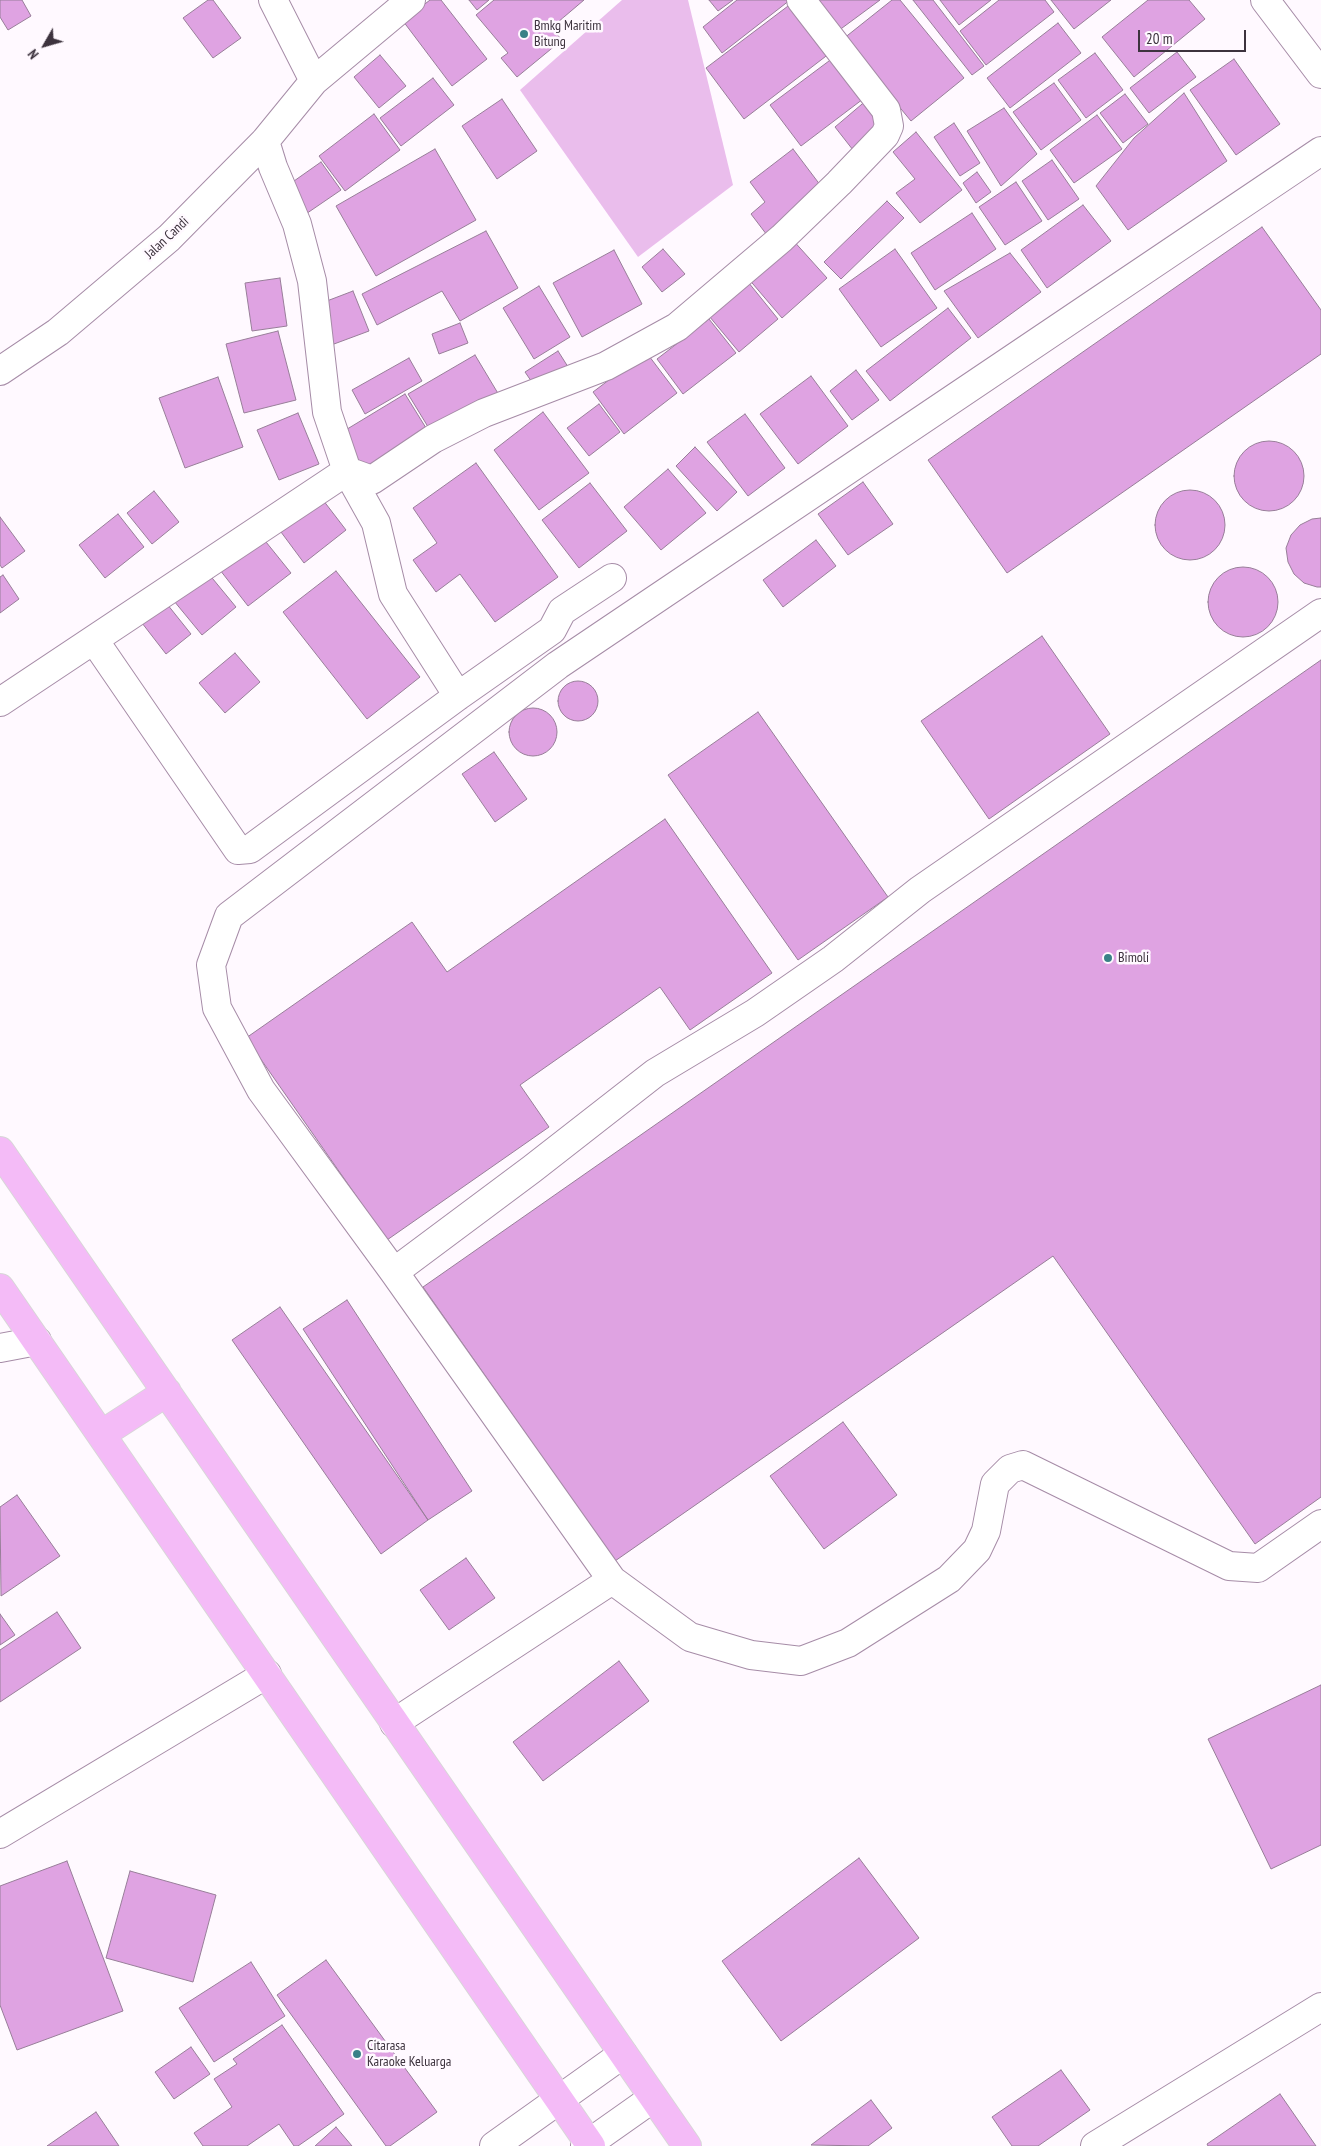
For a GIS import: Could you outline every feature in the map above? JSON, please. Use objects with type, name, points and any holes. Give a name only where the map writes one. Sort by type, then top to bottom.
[{"type":"highway","points":[[0,1151],[687,2146]]},
{"type":"highway","points":[[0,1288],[267,1674],[588,2145]]},
{"type":"highway","points":[[102,1434],[167,1392]]},
{"type":"street","points":[[273,0],[314,81]]},
{"type":"street","name":"Jalan Candi","points":[[0,371],[58,332],[169,238],[265,141],[296,106],[314,81],[411,0]]},
{"type":"street","points":[[347,471],[372,480],[433,439],[476,418],[606,366],[677,328],[782,238],[839,184],[885,135],[889,119],[886,110],[801,0]]},
{"type":"street","points":[[1265,0],[1321,74]]},
{"type":"street","points":[[265,141],[272,167],[298,224],[312,281],[326,406],[347,471],[376,523],[394,594],[458,696]]},
{"type":"street","points":[[1321,151],[558,665],[229,916],[211,965],[217,1008],[261,1090],[394,1272],[612,1580],[690,1638],[751,1655],[801,1661],[848,1643],[949,1578],[977,1550],[986,1531],[996,1484],[1010,1469],[1023,1465],[1229,1566],[1258,1568],[1321,1524]]},
{"type":"street","points":[[0,702],[347,471]]},
{"type":"street","points":[[94,640],[238,850],[250,849],[458,696],[552,630],[562,611],[612,578]]},
{"type":"street","points":[[394,1272],[532,1169],[655,1073],[763,1007],[832,959],[920,890],[1321,612]]},
{"type":"street","points":[[0,1348],[37,1341]]},
{"type":"street","points":[[394,1723],[612,1580]]},
{"type":"street","points":[[0,1834],[267,1674]]},
{"type":"street","points":[[1095,2146],[1321,2007]]},
{"type":"street","points":[[494,2146],[623,2054]]},
{"type":"street","points":[[588,2145],[653,2098]]},
{"type":"shaded area","points":[[622,0],[688,0],[733,185],[638,257],[520,90]]},
{"type":"building","points":[[0,0],[22,0],[31,16],[8,30],[0,17]]},
{"type":"building","points":[[208,0],[213,0],[241,38],[213,58],[183,18]]},
{"type":"building","points":[[430,0],[441,0],[487,59],[452,86],[403,21]]},
{"type":"building","points":[[469,0],[489,0],[477,10]]},
{"type":"building","name":"Bmkg Maritim Bitung","points":[[494,0],[584,0],[551,28],[562,40],[517,77],[501,58],[508,53],[476,15]]},
{"type":"building","points":[[709,0],[733,0],[718,11]]},
{"type":"building","points":[[737,0],[790,0],[722,53],[703,27]]},
{"type":"building","points":[[796,0],[834,50],[744,119],[706,68]]},
{"type":"building","points":[[815,0],[880,0],[838,31]]},
{"type":"building","points":[[892,0],[900,0],[964,78],[911,121],[843,39]]},
{"type":"building","points":[[913,0],[933,0],[984,66],[972,75]]},
{"type":"building","points":[[940,0],[991,0],[959,25]]},
{"type":"building","points":[[999,0],[1045,0],[1054,12],[986,65],[960,31]]},
{"type":"building","points":[[1051,0],[1111,0],[1074,29]]},
{"type":"building","points":[[1148,0],[1189,0],[1205,19],[1134,77],[1102,37]]},
{"type":"building","points":[[1058,23],[1081,53],[1010,108],[987,78]]},
{"type":"building","points":[[1177,52],[1196,77],[1149,113],[1130,88]]},
{"type":"building","points":[[1095,53],[1123,90],[1086,118],[1058,80]]},
{"type":"building","points":[[380,55],[406,86],[379,108],[354,77]]},
{"type":"building","points":[[837,55],[867,96],[801,146],[770,105]]},
{"type":"building","points":[[1234,59],[1280,124],[1236,155],[1190,90]]},
{"type":"building","points":[[433,78],[454,105],[401,146],[380,118]]},
{"type":"building","points":[[1054,83],[1081,120],[1041,150],[1013,112]]},
{"type":"building","points":[[1184,93],[1227,161],[1128,230],[1096,186],[1134,138]]},
{"type":"building","points":[[1125,94],[1148,124],[1123,143],[1100,113]]},
{"type":"building","points":[[502,99],[537,151],[497,179],[462,126]]},
{"type":"building","points":[[868,99],[887,122],[853,150],[835,127]]},
{"type":"building","points":[[1004,108],[1037,154],[1001,186],[967,131]]},
{"type":"building","points":[[374,114],[400,150],[345,191],[319,156]]},
{"type":"building","points":[[1097,115],[1122,149],[1074,183],[1050,150]]},
{"type":"building","points":[[954,123],[980,163],[960,176],[934,137]]},
{"type":"building","points":[[916,132],[962,190],[920,223],[896,193],[915,179],[893,152]]},
{"type":"building","points":[[435,149],[476,220],[376,276],[336,206]]},
{"type":"building","points":[[793,149],[827,194],[770,239],[751,214],[765,202],[750,182]]},
{"type":"building","points":[[1052,160],[1079,199],[1048,220],[1022,181]]},
{"type":"building","points":[[321,162],[341,190],[300,218],[294,181]]},
{"type":"building","points":[[977,172],[991,192],[976,203],[963,183]]},
{"type":"building","points":[[1016,182],[1042,221],[1005,245],[979,207]]},
{"type":"building","points":[[887,201],[904,218],[841,279],[824,262]]},
{"type":"building","points":[[1083,205],[1111,241],[1047,288],[1021,250]]},
{"type":"building","points":[[972,213],[996,249],[935,290],[911,253]]},
{"type":"building","points":[[1262,227],[1321,310],[1321,354],[1007,573],[928,460]]},
{"type":"building","points":[[486,231],[518,288],[460,321],[442,291],[377,325],[362,294]]},
{"type":"building","points":[[791,238],[827,278],[782,318],[747,277]]},
{"type":"building","points":[[663,249],[685,274],[662,292],[642,267]]},
{"type":"building","points":[[895,249],[937,308],[881,347],[839,289]]},
{"type":"building","points":[[614,250],[642,304],[582,337],[553,283]]},
{"type":"building","points":[[1010,253],[1041,292],[978,338],[944,291]]},
{"type":"building","points":[[744,277],[778,319],[739,352],[704,310]]},
{"type":"building","points":[[280,278],[287,326],[252,331],[245,283]]},
{"type":"building","points":[[539,286],[570,337],[534,359],[503,308]]},
{"type":"building","points":[[353,291],[369,331],[334,344],[319,304]]},
{"type":"building","points":[[948,308],[971,338],[890,401],[866,371]]},
{"type":"building","points":[[709,319],[736,353],[683,394],[657,359]]},
{"type":"building","points":[[460,323],[468,343],[439,354],[432,334]]},
{"type":"building","points":[[278,331],[296,400],[244,413],[226,344]]},
{"type":"building","points":[[558,351],[570,370],[538,391],[525,372]]},
{"type":"building","points":[[646,352],[677,393],[624,434],[593,392]]},
{"type":"building","points":[[475,355],[499,395],[433,435],[408,394]]},
{"type":"building","points":[[409,358],[422,381],[365,414],[352,390]]},
{"type":"building","points":[[856,370],[879,400],[852,420],[830,391]]},
{"type":"building","points":[[811,376],[848,426],[798,464],[760,414]]},
{"type":"building","points":[[218,377],[243,447],[185,468],[159,398]]},
{"type":"building","points":[[405,394],[431,436],[364,475],[339,434]]},
{"type":"building","points":[[599,404],[620,432],[589,456],[567,428]]},
{"type":"building","points":[[543,412],[589,473],[539,510],[494,450]]},
{"type":"building","points":[[298,413],[319,464],[279,480],[257,430]]},
{"type":"building","points":[[745,414],[785,468],[748,496],[707,442]]},
{"type":"building","points":[[1269,441],[1282,444],[1294,451],[1301,463],[1304,476],[1301,489],[1294,501],[1282,508],[1269,511],[1256,508],[1244,501],[1237,489],[1234,476],[1237,463],[1244,451],[1256,444]]},
{"type":"building","points":[[695,447],[737,492],[717,511],[676,466]]},
{"type":"building","points":[[476,463],[558,577],[495,622],[460,574],[436,592],[413,560],[437,543],[413,508]]},
{"type":"building","points":[[668,469],[706,513],[661,550],[624,507]]},
{"type":"building","points":[[863,482],[893,524],[848,555],[818,514]]},
{"type":"building","points":[[590,483],[627,531],[579,568],[542,520]]},
{"type":"building","points":[[1190,490],[1203,493],[1215,500],[1222,512],[1225,525],[1222,538],[1215,550],[1203,557],[1190,560],[1177,557],[1165,550],[1158,538],[1155,525],[1158,512],[1165,500],[1177,493]]},
{"type":"building","points":[[154,491],[179,522],[152,544],[127,513]]},
{"type":"building","points":[[323,500],[346,530],[304,563],[281,532]]},
{"type":"building","points":[[118,514],[144,547],[105,578],[79,545]]},
{"type":"building","points":[[0,517],[25,551],[2,568],[0,565]]},
{"type":"building","points":[[1321,518],[1321,587],[1317,587],[1304,583],[1294,574],[1288,562],[1286,548],[1291,535],[1300,525],[1312,519]]},
{"type":"building","points":[[262,537],[291,573],[248,606],[220,570]]},
{"type":"building","points":[[816,540],[836,566],[783,607],[763,580]]},
{"type":"building","points":[[1243,567],[1256,570],[1268,577],[1275,589],[1278,602],[1275,615],[1268,627],[1256,634],[1243,637],[1230,634],[1218,627],[1211,615],[1208,602],[1211,589],[1218,577],[1230,570]]},
{"type":"building","points":[[336,571],[420,677],[367,719],[283,612]]},
{"type":"building","points":[[208,573],[236,607],[202,635],[174,601]]},
{"type":"building","points":[[3,575],[19,599],[0,613],[0,577]]},
{"type":"building","points":[[167,604],[191,634],[166,654],[142,623]]},
{"type":"building","points":[[1042,636],[1110,734],[989,819],[921,721]]},
{"type":"building","points":[[235,653],[260,682],[225,713],[199,683]]},
{"type":"building","name":"Bimoli","points":[[1321,660],[1321,1497],[1255,1544],[1053,1256],[615,1561],[423,1287]]},
{"type":"building","points":[[582,681],[589,684],[595,690],[598,701],[597,709],[589,718],[582,721],[574,721],[567,718],[559,709],[558,697],[561,690],[570,682]]},
{"type":"building","points":[[533,708],[542,710],[550,715],[555,723],[557,732],[555,741],[550,749],[542,754],[533,756],[524,754],[516,749],[511,741],[509,732],[511,723],[516,715],[524,710]]},
{"type":"building","points":[[758,712],[888,897],[798,960],[668,775]]},
{"type":"building","points":[[494,752],[527,799],[495,822],[462,774]]},
{"type":"building","points":[[665,819],[772,973],[690,1030],[660,987],[520,1085],[549,1127],[387,1240],[246,1038],[412,922],[447,972]]},
{"type":"building","points":[[347,1300],[472,1491],[428,1520],[303,1329]]},
{"type":"building","points":[[280,1307],[428,1520],[381,1554],[232,1340]]},
{"type":"building","points":[[843,1422],[897,1495],[824,1549],[770,1476]]},
{"type":"building","points":[[17,1495],[60,1556],[1,1596],[0,1507]]},
{"type":"building","points":[[466,1558],[495,1598],[449,1630],[420,1590]]},
{"type":"building","points":[[57,1612],[81,1648],[0,1702],[0,1650]]},
{"type":"building","points":[[0,1614],[15,1635],[0,1645]]},
{"type":"building","points":[[619,1661],[649,1701],[543,1781],[513,1742]]},
{"type":"building","points":[[1321,1685],[1321,1845],[1271,1869],[1208,1739]]},
{"type":"building","points":[[859,1858],[919,1938],[781,2041],[722,1961]]},
{"type":"building","points":[[67,1861],[123,2011],[17,2050],[0,2005],[0,1886]]},
{"type":"building","points":[[130,1871],[216,1895],[193,1982],[106,1958]]},
{"type":"building","name":"Citarasa Karaoke Keluarga","points":[[326,1960],[437,2112],[390,2146],[386,2146],[277,1995]]},
{"type":"building","points":[[251,1962],[285,2016],[214,2062],[179,2008]]},
{"type":"building","points":[[282,2025],[344,2114],[298,2146],[294,2146],[279,2124],[247,2146],[203,2146],[194,2133],[232,2107],[214,2079],[237,2064],[233,2059]]},
{"type":"building","points":[[191,2047],[210,2074],[174,2099],[155,2072]]},
{"type":"building","points":[[1061,2070],[1090,2110],[1038,2146],[1012,2146],[992,2117]]},
{"type":"building","points":[[1280,2094],[1316,2146],[1208,2146],[1207,2144]]},
{"type":"building","points":[[871,2100],[892,2128],[868,2146],[811,2145]]},
{"type":"building","points":[[96,2112],[119,2146],[47,2146]]},
{"type":"building","points":[[336,2127],[352,2146],[315,2146]]},
{"type":"place","name":"Bmkg Maritim Bitung","points":[[524,34]]},
{"type":"place","name":"Bimoli","points":[[1108,958]]},
{"type":"place","name":"Citarasa Karaoke Keluarga","points":[[357,2054]]}]
